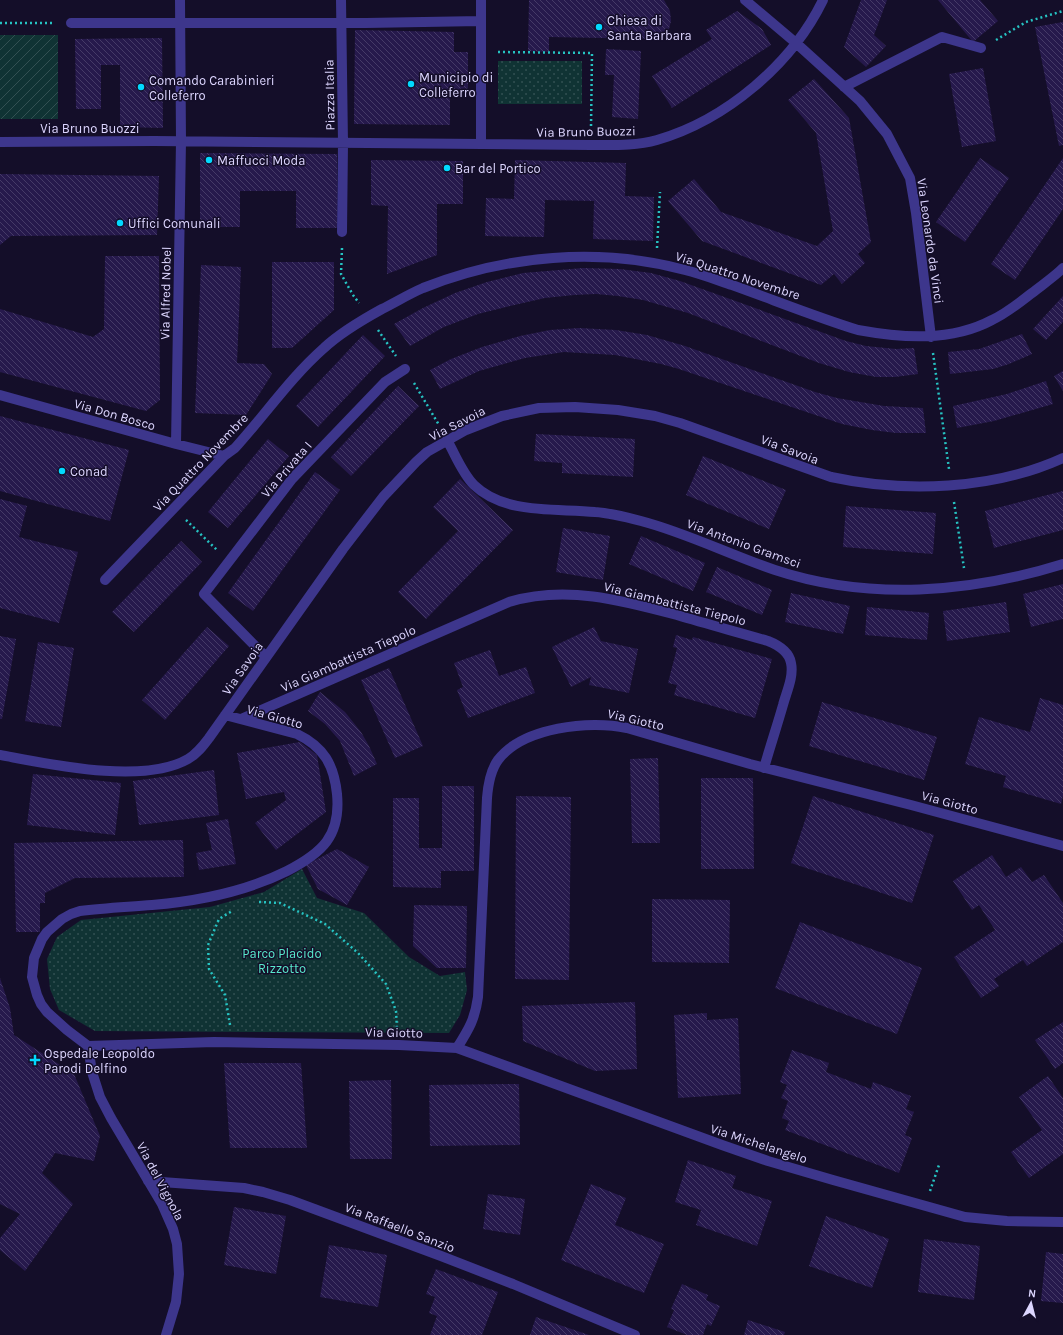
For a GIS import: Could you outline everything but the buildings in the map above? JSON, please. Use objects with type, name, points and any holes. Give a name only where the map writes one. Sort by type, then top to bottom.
[{"type":"street","points":[[180,0],[181,141]]},
{"type":"street","name":"Piazza Italia","points":[[181,141],[343,143],[341,0]]},
{"type":"street","points":[[481,0],[481,144]]},
{"type":"street","name":"Via Leonardo da Vinci","points":[[744,0],[796,43],[860,101],[887,134],[910,178],[916,213],[931,337]]},
{"type":"street","name":"Via Bruno Buozzi","points":[[343,143],[590,145],[643,143],[656,140],[683,130],[725,107],[759,82],[808,28],[823,0]]},
{"type":"street","points":[[71,23],[180,24],[481,21]]},
{"type":"street","points":[[844,87],[942,37],[981,48]]},
{"type":"street","name":"Via Bruno Buozzi","points":[[0,142],[181,141]]},
{"type":"street","name":"Via Alfred Nobel","points":[[176,444],[181,141]]},
{"type":"street","points":[[342,232],[343,143]]},
{"type":"street","name":"Via Quattro Novembre","points":[[105,580],[224,456],[235,448],[290,382],[324,347],[369,316],[422,289],[469,273],[514,263],[551,258],[593,257],[627,259],[656,263],[700,274],[858,330],[880,334],[931,337],[967,330],[991,321],[1011,309],[1063,268]]},
{"type":"street","name":"Via Privata I","points":[[266,657],[204,594],[292,479],[385,382],[405,369]]},
{"type":"street","name":"Via Don Bosco","points":[[0,395],[224,456]]},
{"type":"street","name":"Via Savoia","points":[[0,755],[95,770],[136,771],[177,764],[195,755],[210,738],[342,549],[383,497],[427,452],[466,430],[502,416],[520,411],[557,406],[593,407],[642,414],[668,419],[755,449],[807,470],[835,478],[892,485],[952,485],[1009,476],[1048,465],[1063,458]]},
{"type":"street","name":"Via Antonio Gramsci","points":[[448,440],[467,476],[474,484],[490,496],[508,503],[536,509],[596,512],[623,516],[659,526],[776,570],[829,584],[889,590],[930,590],[1001,580],[1038,572],[1063,564]]},
{"type":"street","name":"Via Giambattista Tiepolo","points":[[242,719],[508,602],[529,596],[547,594],[600,596],[649,607],[768,641],[776,644],[788,654],[791,662],[791,674],[764,768]]},
{"type":"street","name":"Via Giotto","points":[[225,715],[297,734],[307,739],[322,751],[332,771],[337,795],[335,822],[330,836],[316,853],[296,866],[263,882],[241,890],[183,902],[80,911],[62,919],[47,932],[37,948],[33,967],[32,977],[37,995],[47,1012],[88,1046],[232,1042],[399,1045],[457,1048],[471,1025],[477,1008],[480,987],[488,784],[491,772],[498,760],[506,751],[517,744],[544,732],[592,724],[627,728],[764,768],[911,805],[1063,846]]},
{"type":"street","name":"Via del Vignola","points":[[88,1046],[92,1072],[100,1097],[168,1216],[177,1244],[179,1274],[176,1302],[166,1335]]},
{"type":"street","name":"Via Michelangelo","points":[[457,1048],[744,1152],[796,1169],[958,1215],[979,1219],[1063,1222]]},
{"type":"street","name":"Via Raffaello Sanzio","points":[[148,1181],[244,1188],[283,1198],[513,1284],[634,1335]]},
{"type":"path","points":[[981,48],[1026,22],[1063,11]]},
{"type":"path","points":[[0,22],[71,23]]},
{"type":"path","points":[[482,52],[592,53],[590,145]]},
{"type":"path","points":[[656,263],[660,192]]},
{"type":"path","points":[[342,232],[341,274],[353,295],[405,369],[448,440]]},
{"type":"path","points":[[931,337],[967,586]]},
{"type":"path","points":[[174,508],[229,561]]},
{"type":"path","points":[[241,890],[245,902],[280,903],[325,924],[358,953],[386,984],[396,1012],[399,1045]]},
{"type":"path","points":[[232,911],[219,919],[208,946],[209,969],[225,995],[232,1042]]},
{"type":"path","points":[[925,1206],[939,1165]]},
{"type":"green space","points":[[0,35],[58,35],[58,119],[0,119]]},
{"type":"green space","points":[[498,61],[582,61],[582,104],[498,104]]},
{"type":"green space","name":"Parco Placido Rizzotto","points":[[302,869],[317,898],[364,913],[409,957],[440,976],[465,972],[467,990],[460,1015],[449,1033],[95,1031],[59,1010],[50,989],[47,959],[57,937],[81,920],[210,907],[264,892]]},
{"type":"place","name":"Chiesa di Santa Barbara","points":[[599,27]]},
{"type":"place","name":"Municipio di Colleferro","points":[[411,84]]},
{"type":"place","name":"Comando Carabinieri Colleferro","points":[[141,87]]},
{"type":"place","name":"Maffucci Moda","points":[[209,160]]},
{"type":"place","name":"Bar del Portico","points":[[447,168]]},
{"type":"place","name":"Uffici Comunali","points":[[120,223]]},
{"type":"place","name":"Conad","points":[[62,471]]},
{"type":"place","name":"Ospedale Leopoldo Parodi Delfino","points":[[35,1060]]}]
